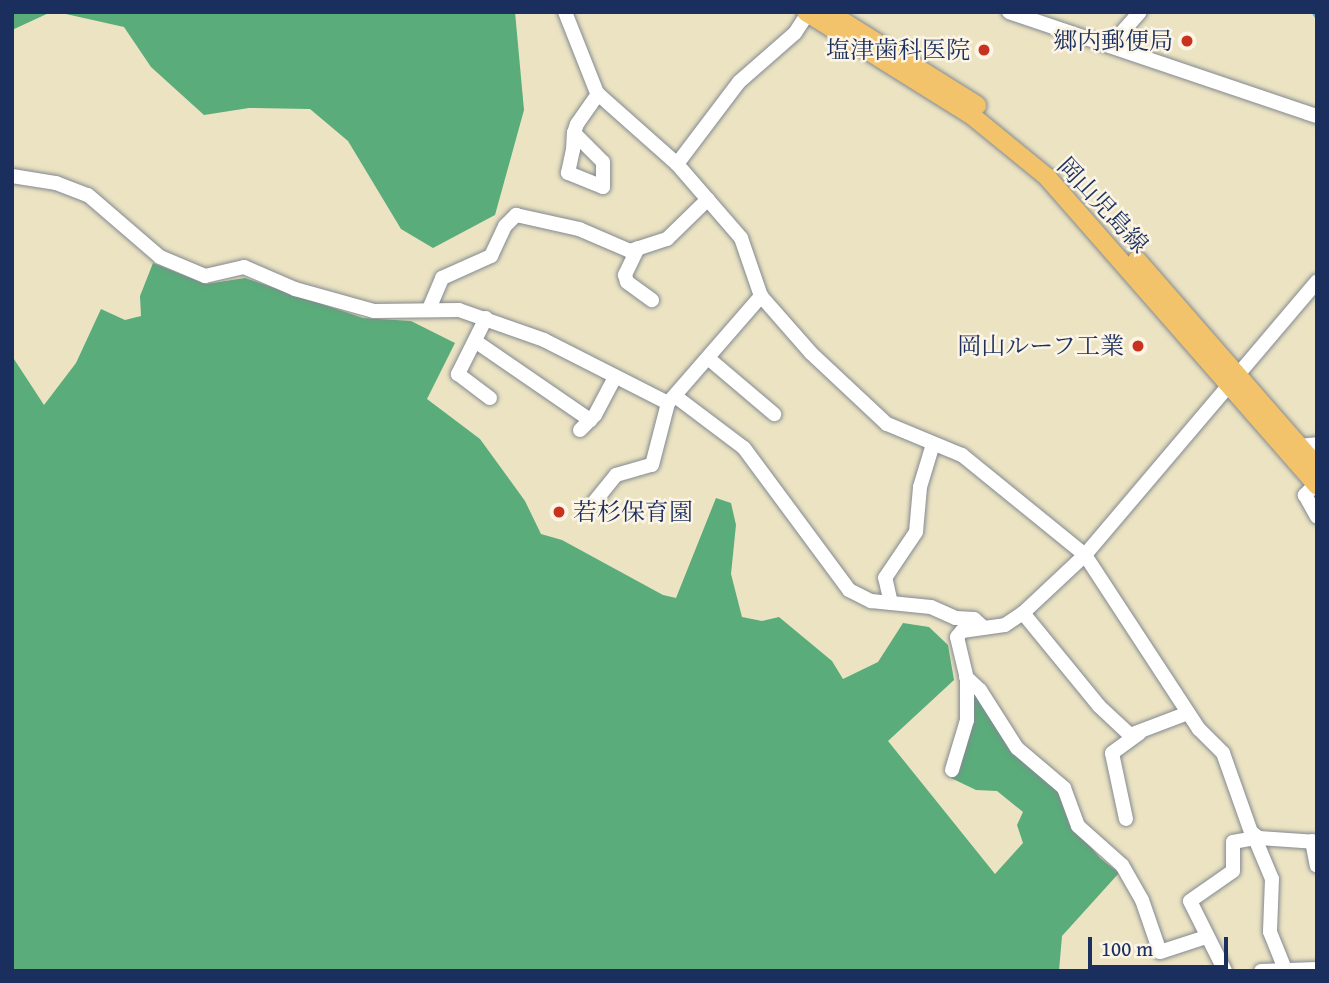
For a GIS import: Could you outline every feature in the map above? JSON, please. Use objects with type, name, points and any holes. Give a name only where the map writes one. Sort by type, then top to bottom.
[{"type":"main road","name":"岡山児島線","points":[[828,12],[851,24],[1054,177],[1231,378],[1314,465]]},
{"type":"main road","name":"岡山児島線","points":[[807,13],[851,24]]},
{"type":"main road","name":"岡山児島線","points":[[1231,378],[1314,465]]},
{"type":"street","points":[[565,12],[598,94],[677,164],[708,199],[741,238],[761,296],[866,408],[887,425],[962,455],[986,471],[1005,493],[1085,555],[1188,713],[1223,753],[1272,879],[1270,932],[1285,969]]},
{"type":"street","points":[[1009,12],[1317,116]]},
{"type":"street","points":[[1110,46],[1140,12]]},
{"type":"street","points":[[677,164],[739,82],[795,33],[807,13]]},
{"type":"street","points":[[574,133],[598,94]]},
{"type":"street","points":[[12,176],[56,183],[88,195],[170,264],[205,276],[244,267],[343,305],[374,311],[459,310],[544,340],[615,377],[672,399],[744,449],[849,590],[871,601],[931,607],[956,618],[974,619],[984,628]]},
{"type":"street","points":[[429,309],[442,278],[491,256],[505,226],[516,215],[579,229],[625,251],[667,239],[708,199]]},
{"type":"street","points":[[638,248],[625,275],[627,282],[652,300]]},
{"type":"street","points":[[951,770],[967,720],[967,677],[957,637],[962,631],[1005,625],[1023,614],[1085,555],[1231,378],[1317,281]]},
{"type":"street","points":[[592,506],[616,475],[652,465],[672,399],[761,296]]},
{"type":"street","points":[[486,318],[458,374],[490,398]]},
{"type":"street","points":[[475,341],[585,425],[615,377]]},
{"type":"street","points":[[708,358],[774,414]]},
{"type":"street","points":[[891,603],[885,578],[916,532],[920,486],[933,444]]},
{"type":"street","points":[[1314,465],[1305,495],[1317,517]]},
{"type":"street","points":[[1023,614],[1099,706],[1130,735],[1188,713]]},
{"type":"street","points":[[967,677],[981,690],[1017,748],[1065,788],[1078,826],[1122,865],[1142,900],[1160,952],[1206,937]]},
{"type":"street","points":[[1126,819],[1112,754],[1140,733]]},
{"type":"street","points":[[1225,971],[1190,901],[1233,871],[1233,842],[1254,837],[1314,841],[1317,866]]},
{"type":"street","points":[[1261,971],[1317,969]]},
{"type":"green space","points":[[12,12],[51,12],[12,30]]},
{"type":"green space","points":[[57,12],[515,12],[524,110],[495,215],[433,248],[401,229],[348,141],[310,109],[249,108],[204,115],[151,67],[124,27]]},
{"type":"green space","points":[[153,263],[206,284],[245,278],[363,318],[411,321],[455,343],[427,399],[480,439],[525,501],[541,534],[562,540],[663,595],[676,598],[716,498],[731,503],[736,525],[731,574],[742,617],[762,621],[779,617],[832,661],[843,679],[878,662],[903,623],[929,627],[948,645],[954,680],[888,741],[995,874],[1023,843],[1017,825],[1023,812],[997,791],[976,790],[951,778],[961,754],[972,692],[977,693],[1059,789],[1073,826],[1100,858],[1119,873],[1062,936],[1059,971],[12,971],[12,356],[44,405],[76,363],[101,309],[125,320],[141,316],[140,296]]},
{"type":"waterway","points":[[1313,12],[1317,18]]},
{"type":"place","name":"郷内郵便局","points":[[1187,41]]},
{"type":"place","name":"塩津歯科医院","points":[[984,50]]},
{"type":"place","name":"岡山ルーフ工業","points":[[1138,346]]},
{"type":"place","name":"若杉保育園","points":[[559,512]]}]
